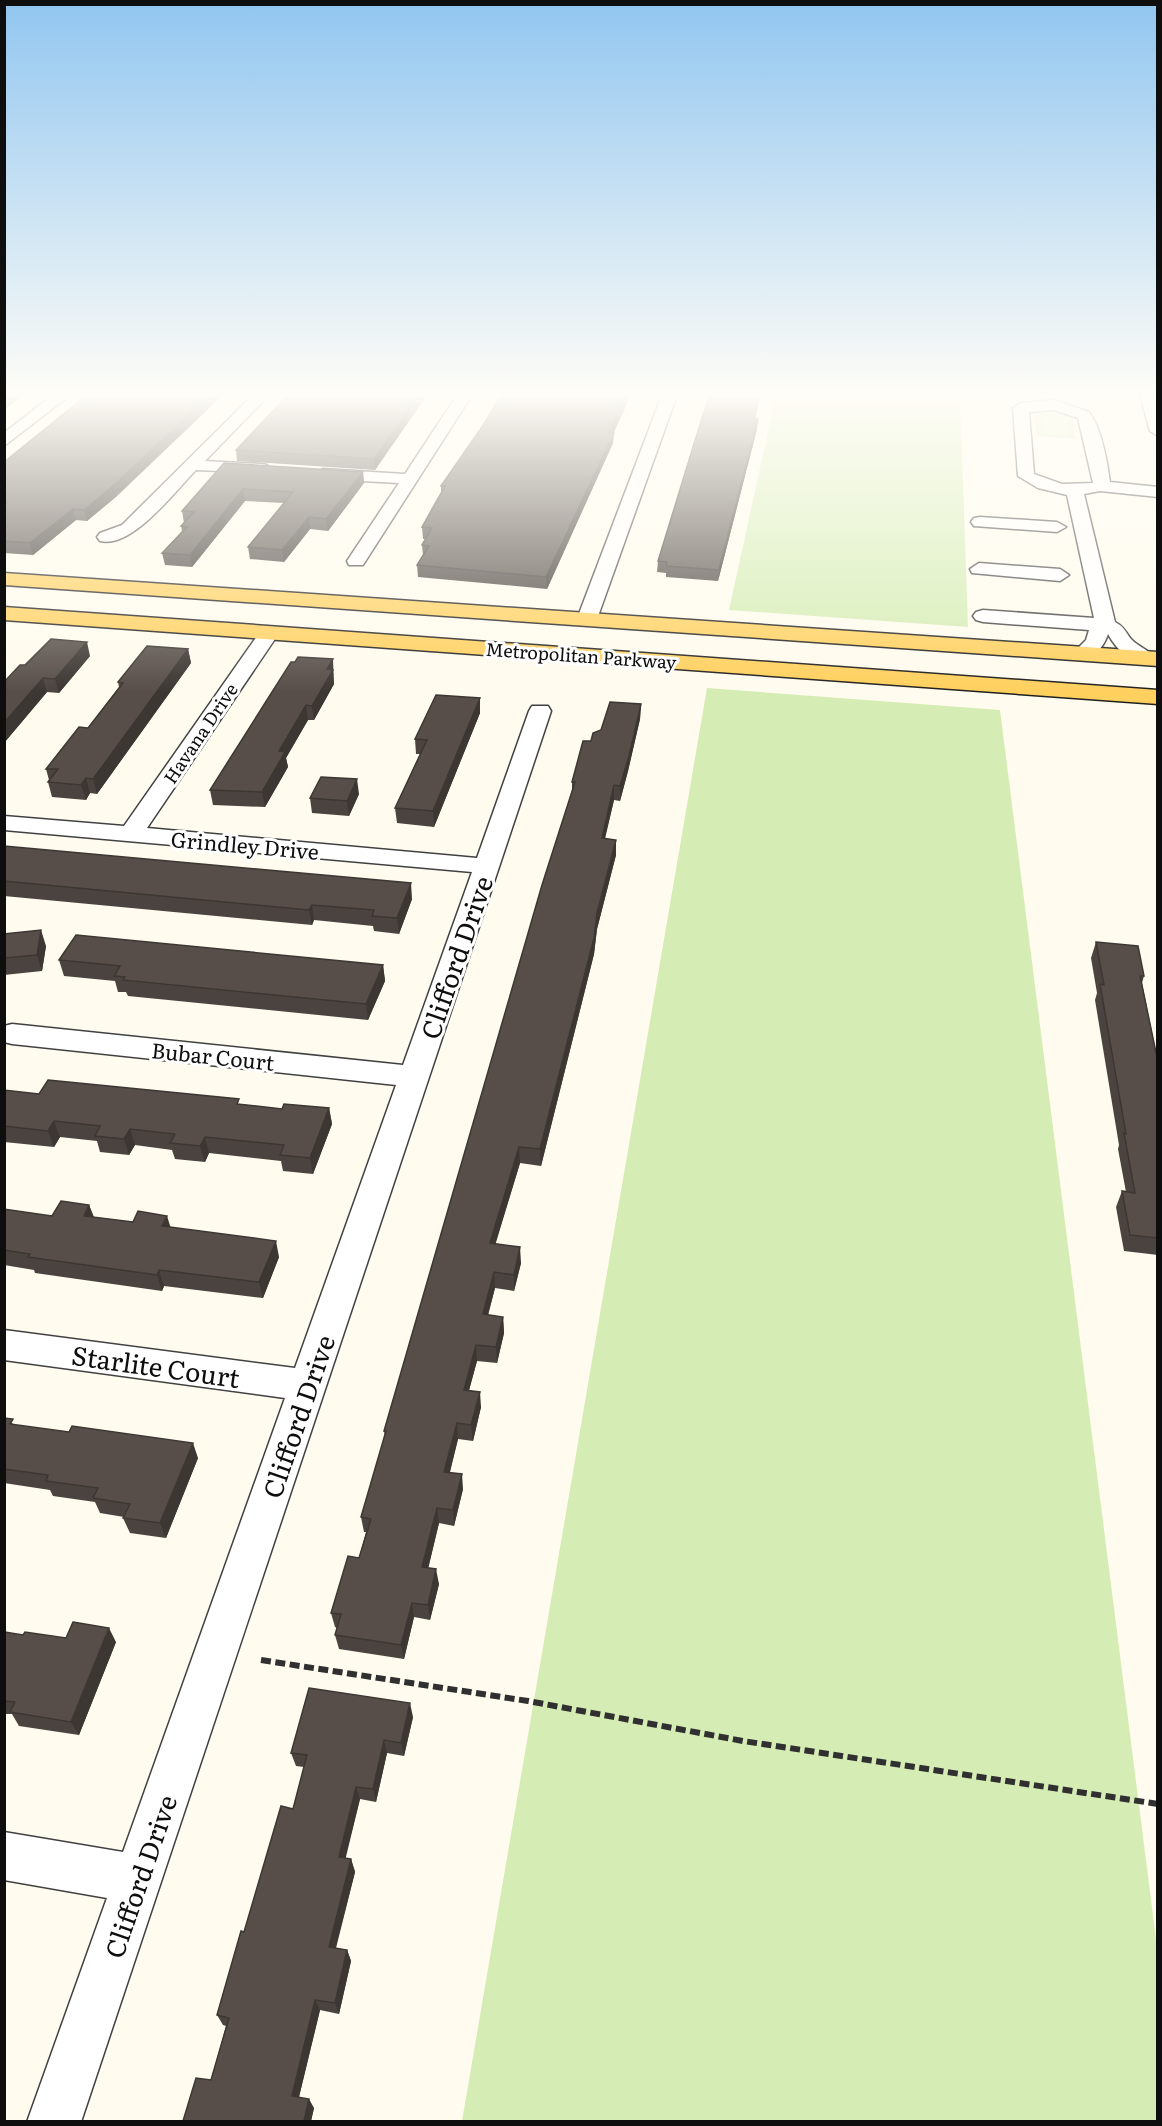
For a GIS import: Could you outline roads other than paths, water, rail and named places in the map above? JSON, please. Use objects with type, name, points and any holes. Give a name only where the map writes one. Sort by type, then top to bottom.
[{"type":"main road","name":"Metropolitan Parkway","points":[[4,579],[1151,658]]},
{"type":"main road","points":[[276,633],[307,625],[321,616],[323,612],[319,601]]},
{"type":"main road","name":"Metropolitan Parkway","points":[[4,614],[1158,697]]},
{"type":"main road","points":[[493,649],[489,643],[488,632],[501,621],[518,615]]},
{"type":"street","points":[[106,537],[95,542],[92,548],[105,553],[127,542],[167,494]]},
{"type":"street","points":[[356,561],[401,494]]},
{"type":"street","points":[[587,620],[633,494]]},
{"type":"street","points":[[1076,494],[1106,625]]},
{"type":"street","points":[[980,522],[1084,530]]},
{"type":"street","points":[[979,569],[1060,575],[1068,581],[1095,579]]},
{"type":"street","points":[[983,616],[1106,625],[1116,630],[1123,643],[1151,658]]},
{"type":"street","points":[[1082,654],[1092,646],[1099,629],[1106,625]]},
{"type":"street","name":"Havana Drive","points":[[131,834],[276,633]]},
{"type":"street","name":"Clifford Drive","points":[[54,2121],[540,711]]},
{"type":"street","name":"Grindley Drive","points":[[4,823],[486,866]]},
{"type":"street","name":"Bubar Court","points":[[12,1034],[414,1077]]},
{"type":"street","name":"Starlite Court","points":[[4,1345],[308,1385]]},
{"type":"street","points":[[4,1856],[138,1879]]}]
